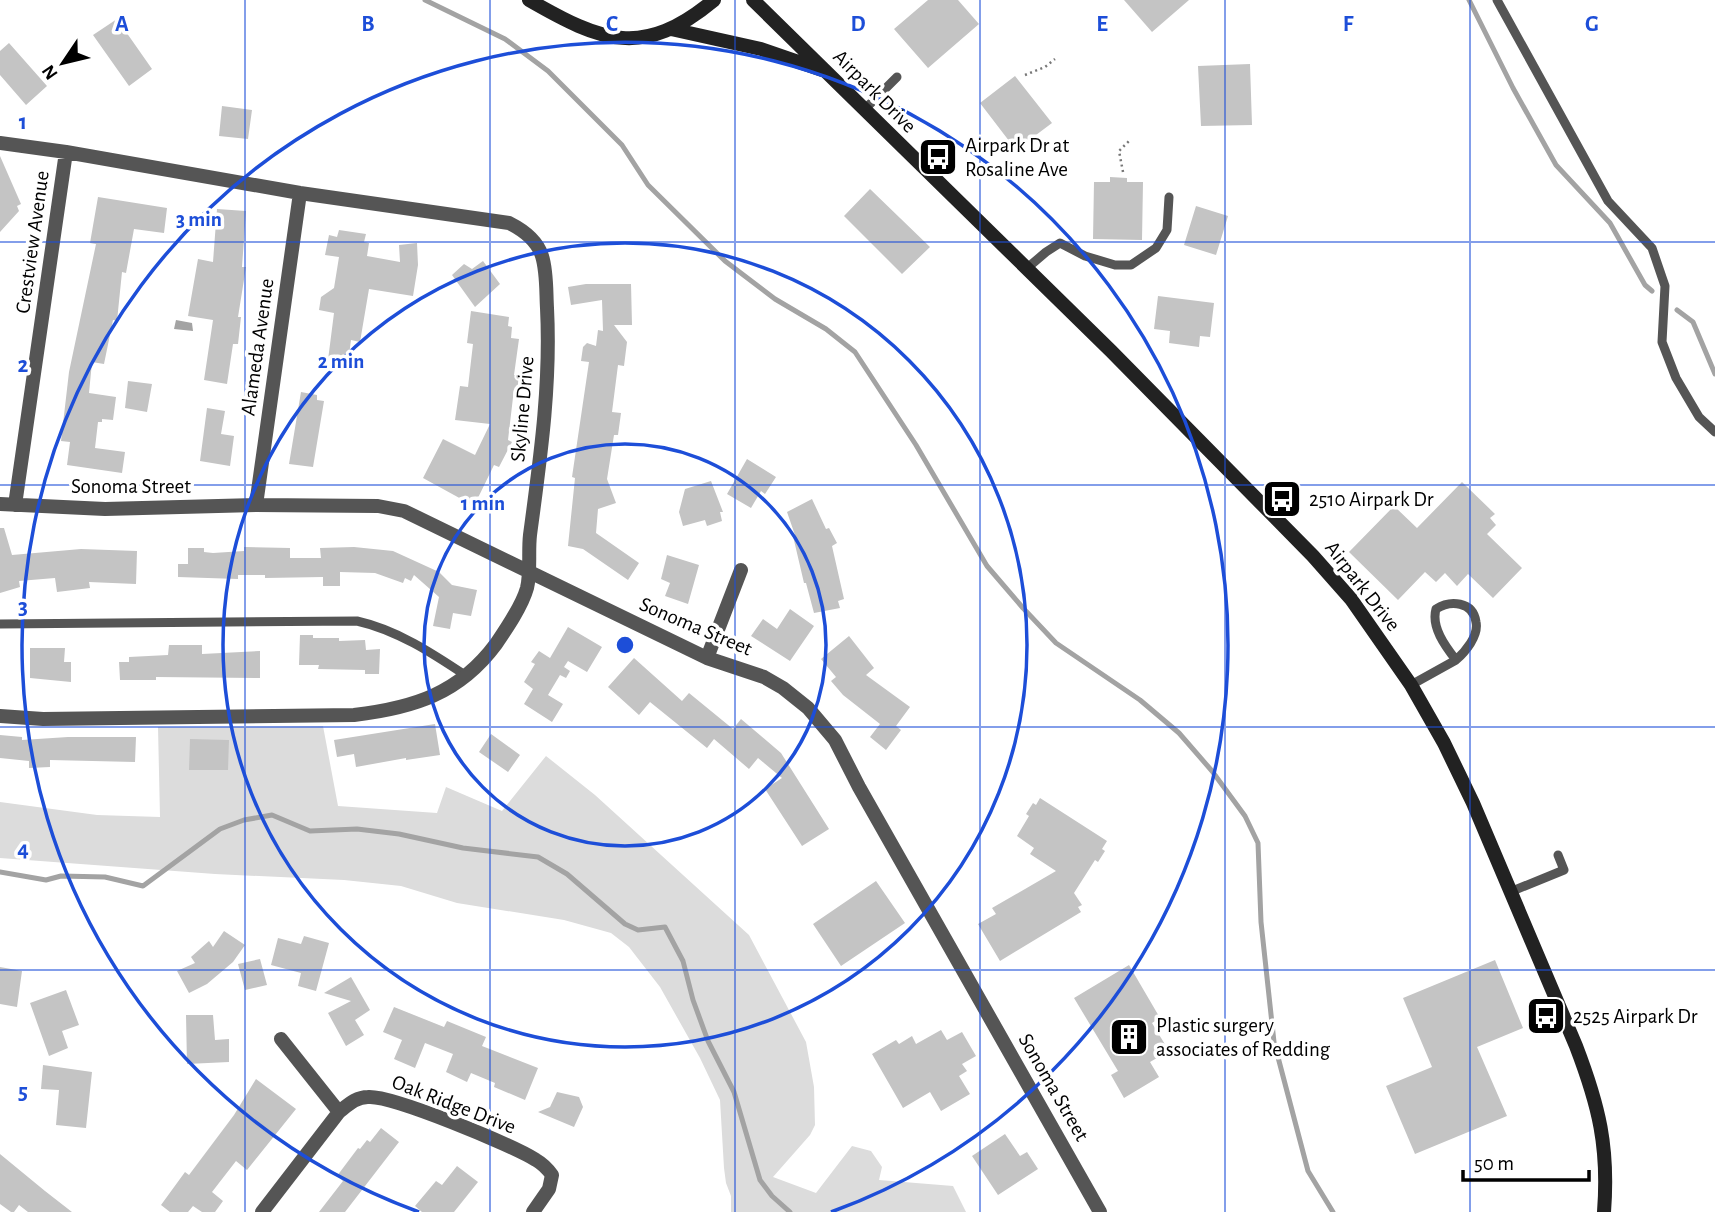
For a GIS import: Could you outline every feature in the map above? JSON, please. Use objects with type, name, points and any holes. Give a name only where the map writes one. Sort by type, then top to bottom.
[{"type":"street","points":[[529,0],[584,30],[604,36],[638,37],[671,29],[689,20],[714,0]]},
{"type":"street","name":"Airpark Drive","points":[[753,0],[1104,343],[1313,556],[1351,599],[1411,685],[1444,743],[1473,803],[1591,1083],[1606,1157],[1604,1212]]},
{"type":"street","points":[[671,29],[761,49],[826,72]]},
{"type":"street","name":"Skyline Drive","points":[[0,143],[300,193],[509,223],[526,234],[539,248],[545,265],[548,350],[544,429],[528,548],[527,588],[503,633],[482,660],[439,694],[420,703],[354,715],[57,719],[0,716]]},
{"type":"street","name":"Crestview Avenue","points":[[7,505],[66,152]]},
{"type":"street","name":"Alameda Avenue","points":[[256,505],[300,193]]},
{"type":"street","name":"Sonoma Street","points":[[7,505],[105,509],[256,505],[391,508],[437,526],[707,657],[764,677],[783,688],[808,708],[835,740],[1100,1212]]},
{"type":"street","points":[[707,657],[741,570]]},
{"type":"street","points":[[281,1039],[339,1112]]},
{"type":"street","name":"Oak Ridge Drive","points":[[262,1212],[339,1112],[354,1101],[368,1096],[395,1101],[536,1159],[547,1167],[552,1175],[550,1189],[533,1212]]},
{"type":"lane","points":[[1497,0],[1608,201],[1652,248],[1665,286],[1662,341],[1676,378],[1699,417],[1715,432]]},
{"type":"lane","points":[[864,110],[897,77]]},
{"type":"lane","points":[[1026,269],[1060,243],[1095,259],[1115,265],[1131,265],[1156,248],[1167,230],[1169,197]]},
{"type":"lane","points":[[1411,685],[1456,660],[1470,643],[1476,630],[1476,621],[1468,607],[1451,603],[1436,609],[1434,616],[1443,642],[1456,660]]},
{"type":"lane","points":[[0,624],[357,621],[375,625],[428,650],[465,676]]},
{"type":"lane","points":[[1510,892],[1564,870],[1558,855]]},
{"type":"path","points":[[1025,75],[1045,67],[1055,59]]},
{"type":"path","points":[[1123,172],[1119,151],[1129,141]]},
{"type":"shaded area","points":[[176,320],[192,323],[193,331],[174,329]]},
{"type":"shaded area","points":[[323,726],[338,806],[437,813],[446,787],[502,811],[546,756],[595,795],[749,935],[806,1042],[814,1087],[815,1125],[810,1135],[773,1177],[816,1193],[852,1146],[871,1151],[882,1167],[879,1180],[953,1186],[966,1212],[731,1212],[731,1196],[724,1168],[720,1100],[660,987],[629,947],[611,933],[564,920],[457,903],[401,886],[0,858],[0,802],[97,815],[160,817],[158,727]]},
{"type":"building","points":[[928,0],[958,0],[979,24],[928,68],[894,29]]},
{"type":"building","points":[[1124,0],[1189,0],[1152,32]]},
{"type":"building","points":[[117,19],[152,69],[129,86],[93,35]]},
{"type":"building","points":[[9,43],[47,86],[26,105],[0,75],[0,51]]},
{"type":"building","points":[[1250,64],[1252,125],[1201,126],[1198,66]]},
{"type":"building","points":[[1015,76],[1052,123],[1016,150],[980,103]]},
{"type":"building","points":[[222,106],[252,110],[248,139],[219,136]]},
{"type":"building","points":[[0,156],[21,204],[17,206],[19,211],[0,232]]},
{"type":"building","points":[[1110,177],[1127,178],[1127,182],[1143,182],[1142,240],[1093,239],[1094,182],[1110,182]]},
{"type":"building","points":[[870,189],[930,247],[902,274],[844,216]]},
{"type":"building","points":[[98,197],[167,208],[164,233],[134,229],[126,273],[122,272],[117,321],[113,320],[104,364],[92,362],[89,393],[116,397],[113,420],[102,419],[102,422],[98,422],[95,448],[125,452],[122,473],[67,465],[70,442],[61,441],[69,372],[96,244],[90,243]]},
{"type":"building","points":[[1196,206],[1228,216],[1216,255],[1184,245]]},
{"type":"building","points":[[217,209],[246,211],[242,267],[246,267],[238,317],[241,317],[238,344],[233,344],[227,384],[204,380],[213,320],[188,316],[198,259],[213,262]]},
{"type":"building","points":[[339,230],[366,234],[364,242],[369,243],[367,256],[400,262],[399,245],[417,243],[418,265],[413,296],[369,289],[360,342],[351,340],[348,363],[328,360],[334,313],[319,310],[321,297],[334,288],[339,257],[325,255],[329,235],[337,237]]},
{"type":"building","points":[[483,261],[500,284],[475,307],[452,275],[464,264],[472,269]]},
{"type":"building","points":[[586,284],[631,284],[632,325],[614,325],[627,342],[624,366],[618,365],[612,412],[621,413],[618,435],[614,435],[607,479],[616,503],[598,509],[596,533],[639,563],[628,580],[583,549],[568,546],[575,478],[572,477],[589,362],[581,361],[583,347],[587,343],[596,346],[598,330],[603,331],[602,300],[571,305],[568,287]]},
{"type":"building","points":[[1158,296],[1214,303],[1210,337],[1200,336],[1199,347],[1169,343],[1170,331],[1154,329]]},
{"type":"building","points":[[471,311],[509,317],[511,338],[519,339],[514,375],[519,375],[518,389],[514,389],[508,440],[512,442],[499,467],[494,465],[474,506],[423,478],[443,439],[475,455],[490,424],[455,420],[460,386],[468,387],[473,344],[467,343]]},
{"type":"building","points":[[128,381],[152,384],[147,412],[125,408]]},
{"type":"building","points":[[301,392],[317,395],[317,400],[324,401],[313,467],[289,464]]},
{"type":"building","points":[[207,408],[225,411],[221,434],[234,436],[230,466],[200,461]]},
{"type":"building","points":[[747,459],[776,477],[765,494],[761,491],[751,508],[727,494]]},
{"type":"building","points":[[711,481],[723,512],[720,512],[722,521],[707,526],[705,520],[683,526],[679,512],[685,489]]},
{"type":"building","points":[[1462,482],[1495,514],[1490,518],[1496,525],[1487,534],[1522,568],[1493,598],[1468,574],[1457,586],[1445,573],[1436,582],[1425,572],[1398,600],[1349,552],[1394,506],[1417,528]]},
{"type":"building","points":[[812,499],[826,529],[829,528],[837,543],[832,546],[844,599],[838,601],[840,608],[814,613],[787,512]]},
{"type":"building","points":[[0,528],[4,528],[12,555],[81,549],[137,551],[136,584],[89,582],[90,588],[57,592],[55,578],[19,581],[20,587],[0,593]]},
{"type":"building","points":[[244,547],[290,548],[290,558],[321,558],[320,548],[354,547],[393,551],[439,572],[452,585],[477,590],[471,616],[453,613],[450,629],[433,626],[439,597],[414,575],[411,581],[405,578],[403,583],[375,573],[340,572],[340,586],[323,586],[323,577],[178,577],[178,564],[188,564],[188,548],[204,548],[204,552],[213,553],[244,551]]},
{"type":"building","points":[[667,555],[699,565],[688,604],[665,596],[670,583],[661,579]]},
{"type":"building","points":[[790,609],[814,626],[790,661],[751,636],[763,619],[777,629]]},
{"type":"building","points":[[568,627],[602,647],[587,672],[568,661],[564,667],[570,671],[566,678],[560,675],[548,695],[563,704],[552,722],[524,704],[533,689],[524,682],[535,664],[531,662],[539,651],[550,658]]},
{"type":"building","points":[[300,635],[339,638],[339,641],[365,640],[366,650],[380,649],[379,674],[365,674],[365,670],[318,669],[319,665],[299,665]]},
{"type":"building","points":[[849,636],[874,668],[866,675],[910,707],[896,726],[901,730],[886,750],[870,737],[880,724],[843,695],[831,681],[836,677],[821,659]]},
{"type":"building","points":[[169,645],[202,645],[202,654],[260,651],[260,678],[156,677],[156,680],[120,680],[119,662],[129,662],[129,657],[168,655]]},
{"type":"building","points":[[30,648],[65,648],[64,662],[71,662],[71,682],[30,678]]},
{"type":"building","points":[[634,658],[682,701],[689,693],[733,729],[741,719],[781,753],[829,829],[802,846],[765,789],[782,778],[758,758],[749,769],[714,739],[707,748],[650,702],[639,715],[608,687]]},
{"type":"building","points":[[435,724],[440,755],[356,767],[354,754],[337,757],[334,740]]},
{"type":"building","points":[[491,734],[520,755],[508,772],[479,752]]},
{"type":"building","points":[[0,735],[22,737],[22,740],[136,737],[135,762],[50,760],[50,767],[29,768],[29,761],[0,758]]},
{"type":"building","points":[[190,739],[229,740],[228,770],[189,770]]},
{"type":"building","points":[[1040,798],[1107,841],[1102,849],[1105,851],[1098,862],[1095,860],[1074,893],[1082,905],[1078,907],[1081,912],[1000,961],[978,924],[996,914],[992,908],[1056,871],[1030,854],[1034,848],[1017,836],[1029,816],[1026,814]]},
{"type":"building","points":[[876,881],[905,923],[841,966],[813,924]]},
{"type":"building","points":[[224,931],[245,945],[233,962],[207,984],[189,993],[177,971],[195,963],[191,957],[209,941],[213,947]]},
{"type":"building","points":[[304,936],[329,943],[316,991],[298,986],[301,973],[271,965],[278,938],[301,944]]},
{"type":"building","points":[[260,959],[267,985],[245,990],[238,964]]},
{"type":"building","points":[[1495,960],[1523,1028],[1477,1047],[1507,1116],[1415,1154],[1386,1086],[1432,1067],[1403,998]]},
{"type":"building","name":"Plastic surgery associates of Redding","points":[[1129,965],[1160,1018],[1152,1023],[1169,1051],[1150,1062],[1159,1077],[1124,1098],[1111,1075],[1118,1071],[1074,998]]},
{"type":"building","points":[[0,967],[22,971],[17,1007],[0,1004]]},
{"type":"building","points":[[351,977],[370,1010],[355,1020],[364,1035],[346,1046],[328,1013],[351,1001],[324,993]]},
{"type":"building","points":[[66,990],[79,1025],[62,1031],[68,1048],[49,1056],[30,1003]]},
{"type":"building","points":[[394,1007],[444,1027],[447,1021],[486,1037],[482,1046],[538,1068],[525,1100],[494,1087],[495,1083],[471,1073],[467,1082],[446,1072],[453,1054],[425,1043],[415,1068],[394,1059],[402,1040],[383,1032]]},
{"type":"building","points":[[186,1015],[213,1015],[215,1040],[229,1039],[229,1062],[187,1064]]},
{"type":"building","points":[[941,1030],[947,1040],[962,1032],[976,1056],[962,1064],[967,1071],[959,1076],[970,1094],[941,1111],[930,1092],[903,1108],[872,1054],[896,1040],[899,1044],[912,1036],[916,1044]]},
{"type":"building","points":[[43,1065],[92,1072],[86,1128],[56,1125],[59,1090],[41,1089]]},
{"type":"building","points":[[256,1079],[296,1109],[247,1170],[236,1161],[212,1192],[223,1201],[215,1212],[202,1212],[193,1206],[188,1212],[170,1212],[161,1205],[185,1172],[189,1175],[234,1115]]},
{"type":"building","points":[[557,1092],[579,1097],[583,1107],[574,1127],[538,1112],[550,1107]]},
{"type":"building","points":[[381,1128],[399,1142],[345,1212],[319,1212],[343,1181],[337,1176],[358,1148],[367,1140],[370,1142]]},
{"type":"building","points":[[1005,1134],[1020,1156],[1027,1152],[1038,1169],[998,1195],[972,1156]]},
{"type":"building","points":[[0,1154],[72,1212],[28,1212],[19,1205],[11,1212],[0,1204]]},
{"type":"building","points":[[457,1166],[478,1182],[454,1212],[422,1212],[415,1206],[436,1181],[442,1185]]},
{"type":"waterway","points":[[425,0],[505,39],[548,71],[622,145],[648,185],[725,261],[775,299],[826,329],[855,352],[916,445],[987,566],[1056,643],[1140,700],[1179,733],[1212,771],[1245,816],[1258,843],[1261,922],[1274,1042],[1308,1171],[1333,1212]]},
{"type":"waterway","points":[[1469,0],[1513,88],[1556,165],[1610,223],[1645,285],[1652,291]]},
{"type":"waterway","points":[[1677,310],[1693,322],[1715,374]]},
{"type":"waterway","points":[[0,872],[46,880],[61,876],[105,877],[143,886],[220,829],[244,820],[272,815],[310,831],[357,829],[399,834],[463,848],[538,857],[567,874],[625,924],[638,930],[665,927],[683,961],[708,1041],[734,1092],[760,1180],[772,1196],[790,1212]]},
{"type":"place","name":"Airpark Dr at Rosaline Ave","points":[[938,157]]},
{"type":"place","name":"2510 Airpark Dr","points":[[1282,499]]},
{"type":"place","name":"2525 Airpark Dr","points":[[1546,1016]]},
{"type":"place","name":"Plastic surgery associates of Redding","points":[[1129,1037]]}]
